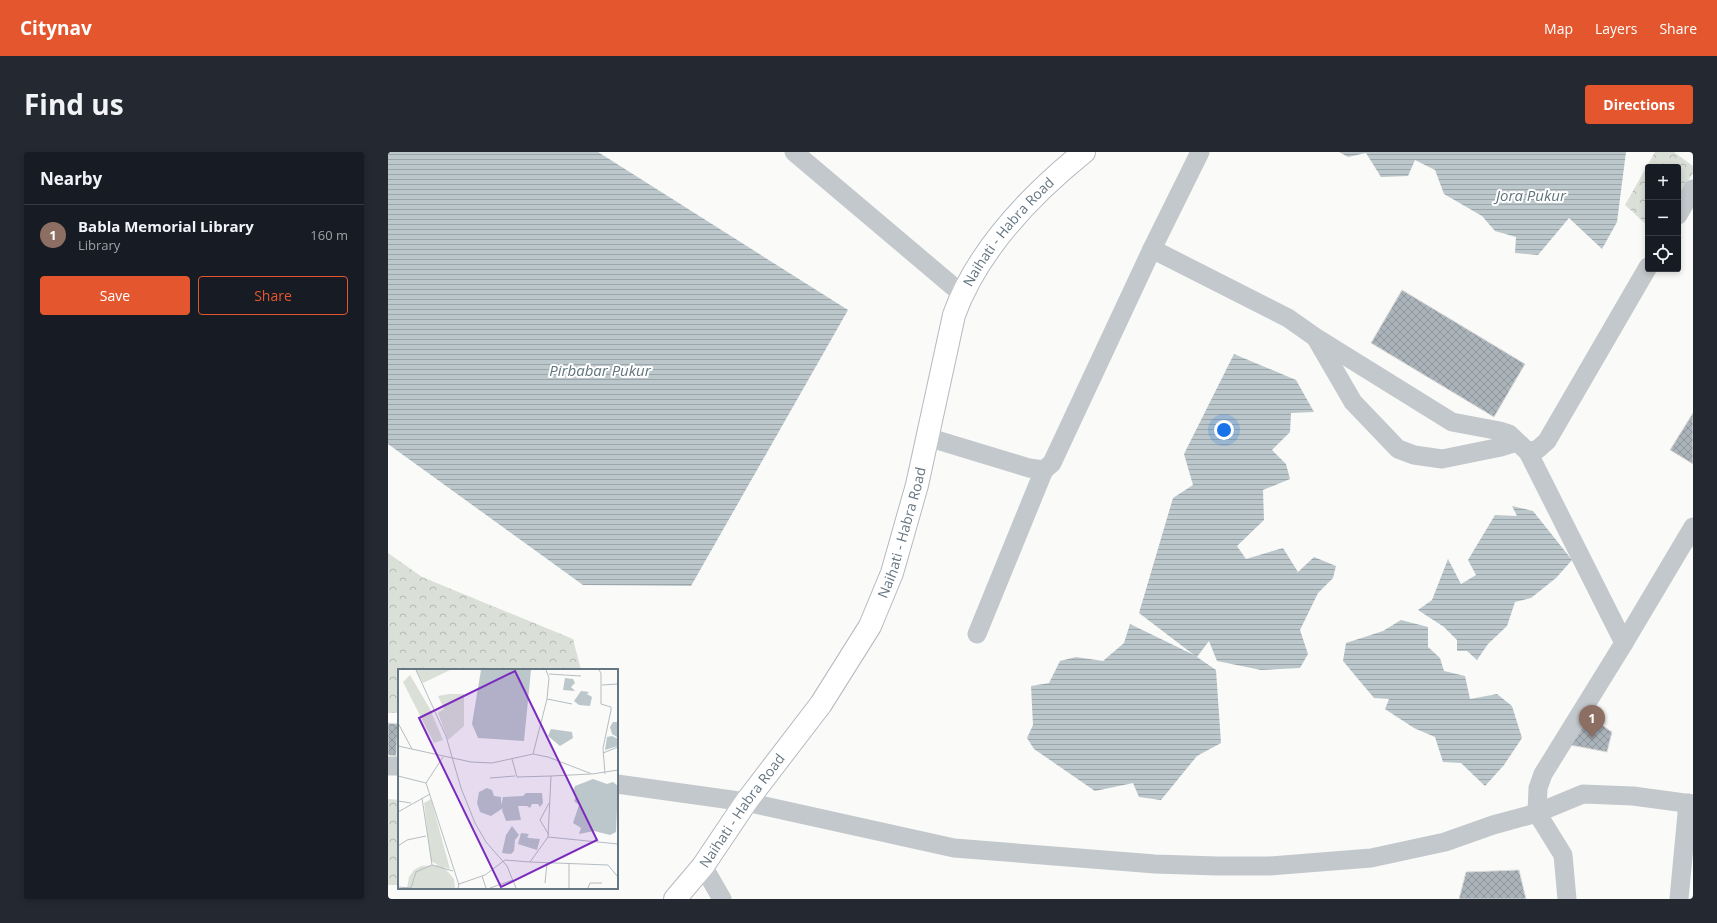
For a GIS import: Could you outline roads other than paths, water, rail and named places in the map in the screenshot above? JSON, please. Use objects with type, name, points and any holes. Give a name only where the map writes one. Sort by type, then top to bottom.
[{"type":"main road","name":"Naihati - Habra Road","points":[[675,899],[702,866],[746,802],[821,704],[870,626],[892,573],[917,485],[954,315],[962,294],[1001,234],[1026,205],[1084,152]]},
{"type":"street","points":[[794,152],[962,294]]},
{"type":"street","points":[[976,634],[1044,470],[1052,463],[1152,249],[1200,152]]},
{"type":"street","points":[[1681,210],[1693,189]]},
{"type":"street","points":[[1152,249],[1288,318],[1315,338],[1452,422],[1509,434],[1522,447],[1624,643]]},
{"type":"street","points":[[1315,338],[1353,402],[1398,449],[1414,455],[1442,459],[1500,447],[1538,449],[1547,441],[1645,272]]},
{"type":"street","points":[[928,437],[1029,468],[1044,470]]},
{"type":"street","points":[[1567,899],[1563,855],[1537,813],[1538,788],[1543,774],[1691,538]]},
{"type":"street","points":[[618,784],[746,802],[954,848],[1155,864],[1217,866],[1269,866],[1370,858],[1445,842],[1493,825],[1537,813],[1582,794],[1633,796],[1690,803],[1679,899]]},
{"type":"street","points":[[702,866],[722,899]]},
{"type":"water","name":"Pirbabar Pukur","points":[[388,152],[598,152],[848,310],[691,586],[583,585],[388,444]]},
{"type":"water","name":"Jora Pukur","points":[[1339,152],[1626,152],[1617,222],[1602,249],[1569,218],[1538,255],[1515,253],[1516,237],[1495,231],[1482,216],[1444,194],[1435,170],[1415,160],[1408,176],[1381,177],[1366,153],[1348,157]]},
{"type":"water","points":[[1234,354],[1296,380],[1314,412],[1291,413],[1290,432],[1272,450],[1286,464],[1290,479],[1263,490],[1264,520],[1237,546],[1246,559],[1283,548],[1298,572],[1314,557],[1336,566],[1333,578],[1318,593],[1300,630],[1308,654],[1300,668],[1261,670],[1217,661],[1209,641],[1197,657],[1216,670],[1221,743],[1197,756],[1161,800],[1139,797],[1133,783],[1095,791],[1034,749],[1027,738],[1033,725],[1031,686],[1049,683],[1060,661],[1076,657],[1103,661],[1124,643],[1130,624],[1194,655],[1139,613],[1173,498],[1193,485],[1184,454]]},
{"type":"water","points":[[1512,506],[1533,511],[1572,560],[1556,578],[1531,598],[1515,602],[1507,626],[1488,644],[1477,660],[1467,651],[1457,651],[1457,640],[1444,627],[1418,610],[1432,600],[1448,559],[1461,584],[1476,575],[1468,560],[1495,515],[1517,516]]},
{"type":"water","points":[[1401,620],[1428,627],[1428,647],[1440,658],[1444,671],[1465,676],[1470,699],[1497,694],[1512,706],[1522,738],[1504,765],[1485,786],[1461,763],[1443,762],[1435,737],[1414,728],[1385,709],[1389,699],[1374,698],[1343,661],[1346,643],[1383,631]]},
{"type":"place","name":"Babla Memorial Library","points":[[1592,738]]}]
